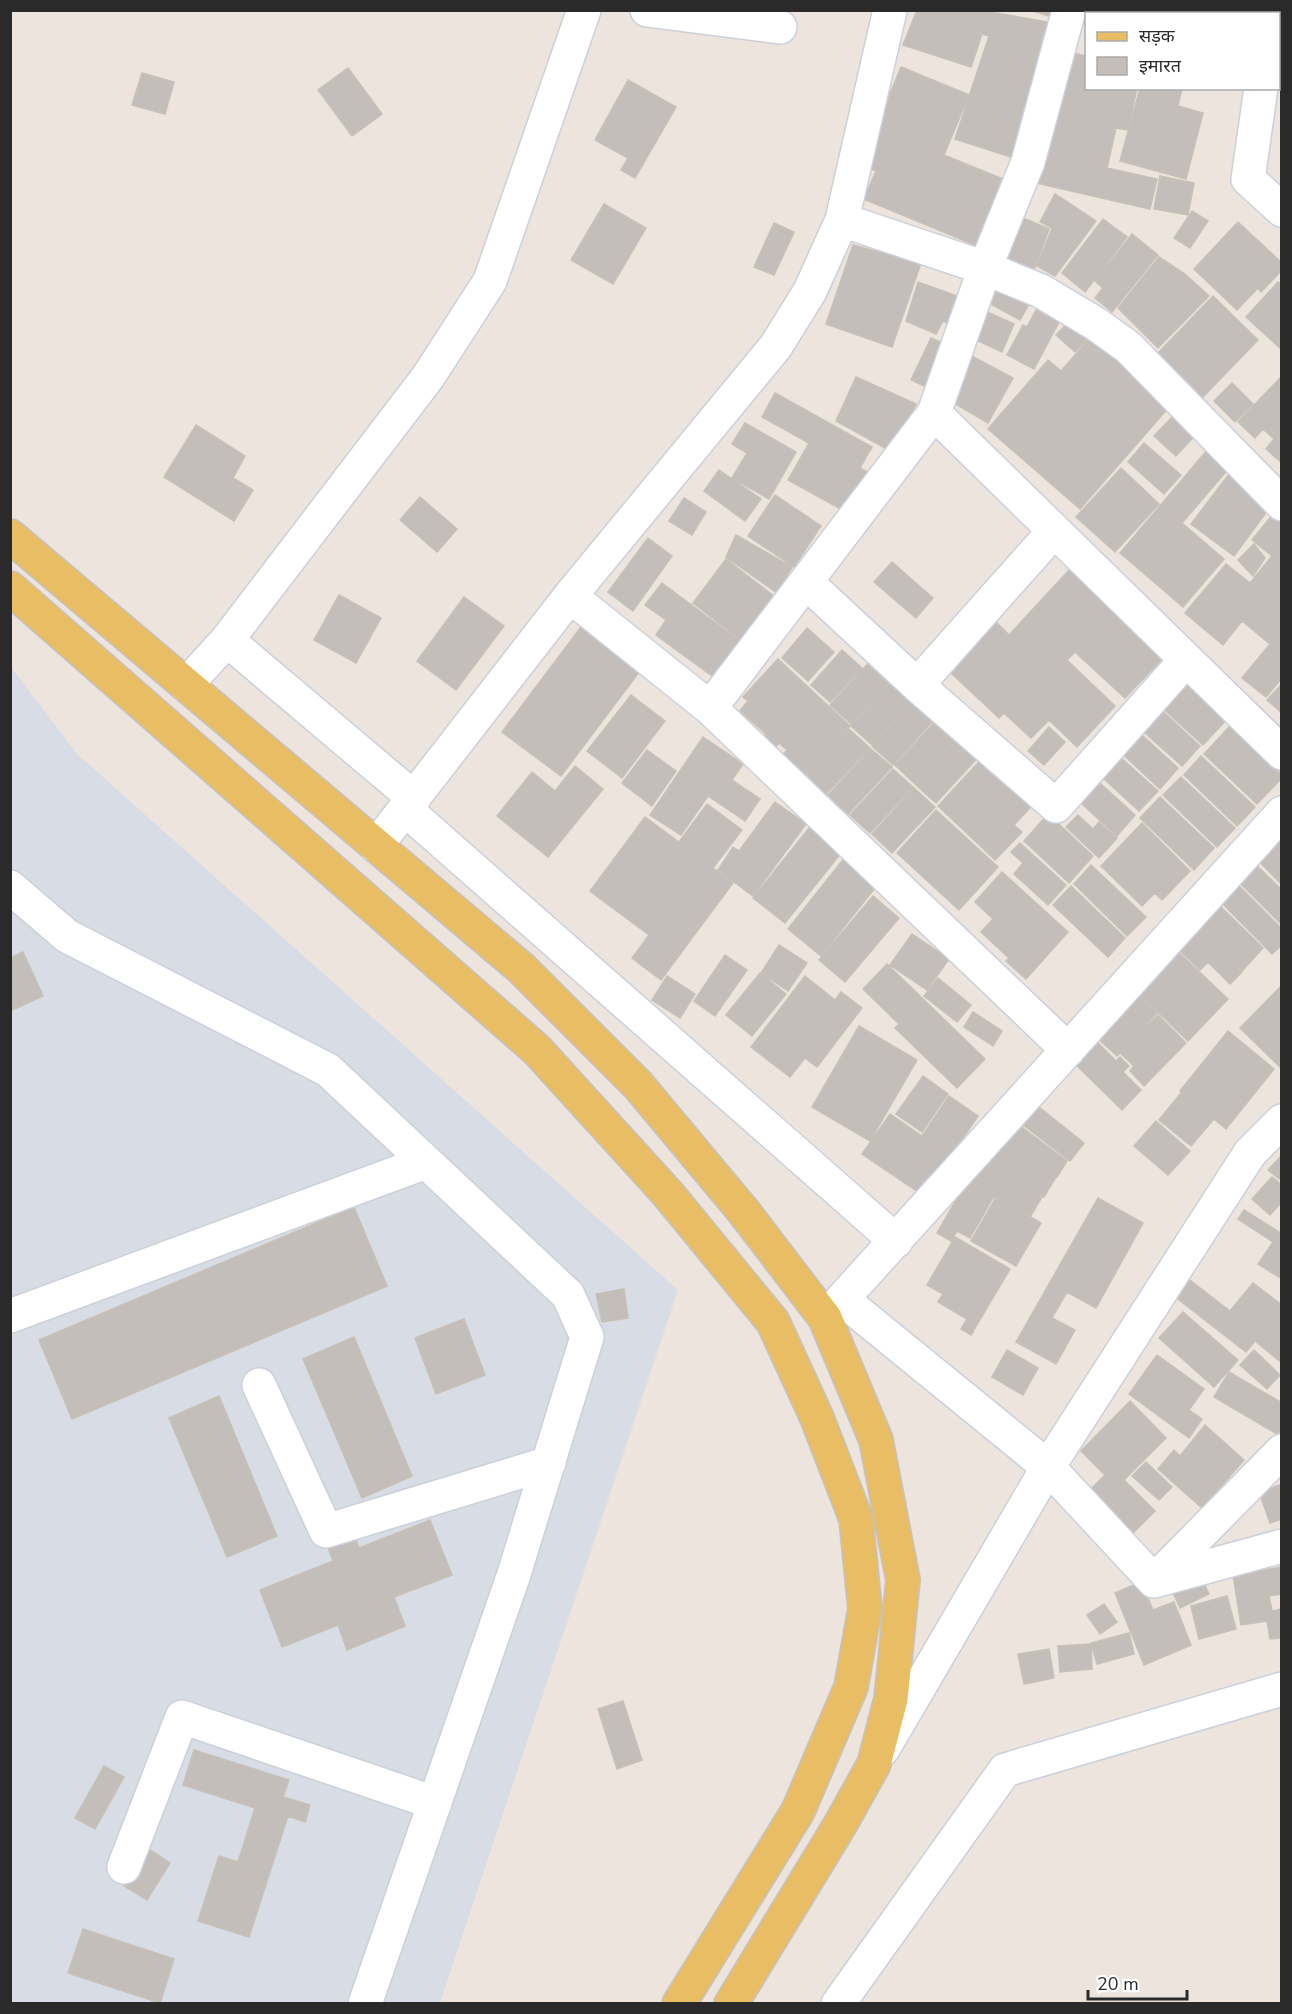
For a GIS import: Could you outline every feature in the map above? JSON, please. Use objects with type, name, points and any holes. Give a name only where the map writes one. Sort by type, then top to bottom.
[{"type":"main road","points":[[10,536],[521,968],[638,1085],[744,1212],[834,1309],[876,1440],[903,1580],[891,1699],[874,1764],[840,1825],[730,2004]]},
{"type":"main road","points":[[10,588],[537,1050],[668,1194],[773,1322],[817,1418],[855,1519],[865,1609],[851,1687],[798,1811],[680,2004]]},
{"type":"street","points":[[186,685],[227,640],[428,376],[490,280],[584,10]]},
{"type":"street","points":[[647,10],[780,27]]},
{"type":"street","points":[[376,846],[570,596],[776,346],[810,291],[842,220],[890,10]]},
{"type":"street","points":[[710,708],[934,413],[985,268],[1028,162],[1069,10]]},
{"type":"street","points":[[1266,106],[1248,179],[1281,210]]},
{"type":"street","points":[[842,220],[985,268],[1041,291],[1096,324],[1128,347],[1281,504]]},
{"type":"street","points":[[934,413],[1281,753]]},
{"type":"street","points":[[917,685],[1054,531]]},
{"type":"street","points":[[806,582],[917,685],[1056,806],[1186,660]]},
{"type":"street","points":[[570,596],[710,708],[1068,1050]]},
{"type":"street","points":[[227,640],[896,1241]]},
{"type":"street","points":[[1154,1581],[1048,1467],[834,1309],[1281,813]]},
{"type":"street","points":[[10,887],[67,936],[328,1070],[568,1295],[587,1337],[514,1574],[365,2004]]},
{"type":"street","points":[[874,1764],[1048,1467],[1250,1153],[1281,1121]]},
{"type":"street","points":[[10,1316],[426,1162]]},
{"type":"street","points":[[259,1385],[326,1531],[549,1463]]},
{"type":"street","points":[[1154,1581],[1281,1451]]},
{"type":"street","points":[[1154,1581],[1281,1546]]},
{"type":"street","points":[[838,2004],[1005,1770],[1281,1689]]},
{"type":"street","points":[[124,1867],[182,1717],[435,1803]]},
{"type":"shaded area","points":[[10,666],[77,754],[678,1290],[440,2003],[11,2003]]},
{"type":"building","points":[[917,10],[979,10],[1059,24],[1017,159],[955,139],[989,36],[982,34],[971,67],[903,45]]},
{"type":"building","points":[[1029,10],[1054,10],[1053,17]]},
{"type":"building","points":[[1219,10],[1246,10],[1246,12]]},
{"type":"building","points":[[1065,51],[1085,56],[1085,90],[1137,90],[1128,130],[1116,128],[1107,168],[1157,179],[1150,209],[1036,183]]},
{"type":"building","points":[[901,67],[969,95],[944,155],[1010,182],[982,248],[864,199],[876,171],[861,165]]},
{"type":"building","points":[[348,68],[382,114],[352,136],[318,90]]},
{"type":"building","points":[[142,73],[174,82],[165,114],[132,105]]},
{"type":"building","points":[[628,80],[676,107],[635,178],[621,170],[628,158],[595,140]]},
{"type":"building","points":[[1139,90],[1182,90],[1178,106],[1203,113],[1186,179],[1120,161]]},
{"type":"building","points":[[1160,176],[1194,183],[1188,215],[1154,209]]},
{"type":"building","points":[[1055,194],[1096,221],[1055,276],[1037,266],[1052,228],[1040,222]]},
{"type":"building","points":[[604,204],[646,228],[613,284],[571,260]]},
{"type":"building","points":[[1192,211],[1208,221],[1190,248],[1174,238]]},
{"type":"building","points":[[1023,218],[1049,229],[1034,270],[1008,260]]},
{"type":"building","points":[[1103,219],[1127,237],[1085,292],[1062,273]]},
{"type":"building","points":[[1238,222],[1282,263],[1282,270],[1261,292],[1258,288],[1237,310],[1194,269]]},
{"type":"building","points":[[774,223],[794,232],[774,275],[754,267]]},
{"type":"building","points":[[1132,234],[1158,255],[1112,312],[1095,298],[1103,288],[1095,281]]},
{"type":"building","points":[[853,245],[921,263],[892,347],[826,324]]},
{"type":"building","points":[[1159,257],[1185,274],[1209,296],[1158,348],[1118,308]]},
{"type":"building","points":[[918,282],[968,300],[959,328],[943,321],[936,334],[906,321]]},
{"type":"building","points":[[1278,282],[1282,285],[1282,350],[1246,317]]},
{"type":"building","points":[[999,287],[1032,299],[1020,320],[989,303]]},
{"type":"building","points":[[1213,296],[1258,340],[1203,397],[1158,353]]},
{"type":"building","points":[[1036,310],[1059,322],[1034,369],[1007,355],[1023,325],[1027,327]]},
{"type":"building","points":[[987,312],[1014,324],[1002,352],[974,339]]},
{"type":"building","points":[[1075,316],[1097,329],[1075,352],[1056,335]]},
{"type":"building","points":[[1097,330],[1176,399],[1080,509],[988,429],[1048,360],[1061,371]]},
{"type":"building","points":[[931,338],[953,348],[937,392],[911,380]]},
{"type":"building","points":[[968,354],[1013,378],[988,423],[947,399]]},
{"type":"building","points":[[1282,376],[1282,463],[1266,449],[1274,439],[1263,429],[1255,438],[1238,422]]},
{"type":"building","points":[[856,377],[916,404],[894,453],[836,421]]},
{"type":"building","points":[[1232,383],[1253,404],[1235,422],[1214,401]]},
{"type":"building","points":[[775,393],[872,447],[860,468],[869,473],[848,513],[788,480],[809,443],[762,417]]},
{"type":"building","points":[[1180,409],[1201,429],[1176,456],[1154,436]]},
{"type":"building","points":[[745,423],[796,452],[769,499],[732,478],[747,453],[732,444]]},
{"type":"building","points":[[196,425],[245,456],[233,478],[253,490],[234,521],[164,477]]},
{"type":"building","points":[[1144,443],[1181,475],[1164,494],[1128,462]]},
{"type":"building","points":[[1208,449],[1230,467],[1182,523],[1224,559],[1183,607],[1120,553]]},
{"type":"building","points":[[1121,468],[1159,504],[1115,552],[1076,517]]},
{"type":"building","points":[[719,470],[761,499],[745,521],[704,491]]},
{"type":"building","points":[[1229,474],[1271,506],[1234,556],[1191,524]]},
{"type":"building","points":[[775,495],[821,526],[794,567],[748,536]]},
{"type":"building","points":[[420,497],[457,529],[437,552],[400,520]]},
{"type":"building","points":[[684,498],[706,512],[692,535],[669,521]]},
{"type":"building","points":[[1273,514],[1282,521],[1282,678],[1266,697],[1242,678],[1270,644],[1242,621],[1223,645],[1185,613],[1226,564],[1250,583],[1272,556],[1252,540]]},
{"type":"building","points":[[736,535],[792,567],[777,593],[726,557]]},
{"type":"building","points":[[648,538],[672,556],[633,611],[608,592]]},
{"type":"building","points":[[1254,544],[1265,558],[1253,576],[1238,560]]},
{"type":"building","points":[[726,559],[780,601],[747,645],[693,603]]},
{"type":"building","points":[[892,562],[933,598],[916,618],[874,582]]},
{"type":"building","points":[[1070,569],[1164,657],[1125,698],[1075,652],[1067,660],[1115,706],[1077,747],[1049,720],[1031,738],[1004,713],[999,718],[950,672],[996,622],[1009,635]]},
{"type":"building","points":[[662,583],[749,648],[723,684],[656,635],[666,620],[645,605]]},
{"type":"building","points":[[339,595],[381,618],[356,663],[314,640]]},
{"type":"building","points":[[464,597],[504,626],[456,690],[417,661]]},
{"type":"building","points":[[581,627],[640,671],[561,776],[502,732]]},
{"type":"building","points":[[807,628],[834,652],[808,681],[782,658]]},
{"type":"building","points":[[842,650],[862,668],[830,702],[811,685]]},
{"type":"building","points":[[875,656],[896,675],[851,724],[830,705]]},
{"type":"building","points":[[778,659],[850,726],[800,781],[778,760],[787,750],[779,743],[773,750],[761,739],[766,734],[740,711],[748,701],[743,697]]},
{"type":"building","points":[[1181,675],[1228,718],[1203,745],[1156,702]]},
{"type":"building","points":[[897,676],[918,695],[872,745],[851,726]]},
{"type":"building","points":[[1282,684],[1282,713],[1267,700]]},
{"type":"building","points":[[631,695],[665,721],[622,778],[587,751]]},
{"type":"building","points":[[918,696],[939,714],[893,765],[872,746]]},
{"type":"building","points":[[1154,703],[1200,746],[1182,766],[1135,724]]},
{"type":"building","points":[[941,715],[961,734],[915,784],[895,765]]},
{"type":"building","points":[[1132,726],[1178,768],[1160,789],[1114,746]]},
{"type":"building","points":[[1230,726],[1282,775],[1282,778],[1257,804],[1204,754]]},
{"type":"building","points":[[1049,727],[1065,742],[1044,765],[1028,751]]},
{"type":"building","points":[[849,729],[870,748],[826,794],[807,775]]},
{"type":"building","points":[[962,734],[982,753],[936,803],[916,785]]},
{"type":"building","points":[[703,737],[743,764],[732,780],[760,799],[745,821],[708,796],[681,835],[650,815]]},
{"type":"building","points":[[871,749],[892,767],[848,814],[828,795]]},
{"type":"building","points":[[1111,749],[1158,791],[1139,811],[1093,769]]},
{"type":"building","points":[[647,750],[676,771],[652,806],[622,783]]},
{"type":"building","points":[[987,753],[1037,800],[1014,825],[1022,832],[995,860],[938,806]]},
{"type":"building","points":[[1201,756],[1255,807],[1237,826],[1184,775]]},
{"type":"building","points":[[575,766],[603,789],[548,857],[497,816],[532,772],[555,791]]},
{"type":"building","points":[[893,769],[913,787],[870,833],[850,815]]},
{"type":"building","points":[[1089,773],[1135,815],[1117,836],[1070,793]]},
{"type":"building","points":[[1181,777],[1235,828],[1217,847],[1163,795]]},
{"type":"building","points":[[914,788],[935,807],[892,853],[872,834]]},
{"type":"building","points":[[1160,797],[1214,848],[1194,870],[1140,818]]},
{"type":"building","points":[[775,802],[806,824],[753,896],[718,870],[733,847],[739,851]]},
{"type":"building","points":[[707,804],[742,830],[713,868],[733,883],[661,980],[632,958],[649,935],[590,891],[645,817],[679,842]]},
{"type":"building","points":[[936,810],[998,867],[959,910],[897,853]]},
{"type":"building","points":[[1048,814],[1093,856],[1069,883],[1024,841]]},
{"type":"building","points":[[1078,815],[1093,829],[1099,822],[1117,838],[1099,858],[1066,827]]},
{"type":"building","points":[[1142,823],[1190,871],[1162,900],[1155,893],[1142,906],[1101,866]]},
{"type":"building","points":[[809,828],[841,853],[785,923],[753,898]]},
{"type":"building","points":[[1282,831],[1282,885],[1255,857]]},
{"type":"building","points":[[1020,843],[1066,885],[1048,905],[1014,874],[1023,863],[1011,852]]},
{"type":"building","points":[[845,857],[879,883],[821,956],[788,929]]},
{"type":"building","points":[[1253,862],[1282,890],[1282,925],[1236,879]]},
{"type":"building","points":[[1091,865],[1146,917],[1127,936],[1074,884]]},
{"type":"building","points":[[1002,872],[1068,932],[1026,979],[1006,961],[1009,958],[981,932],[993,919],[975,902]]},
{"type":"building","points":[[1234,881],[1282,929],[1282,945],[1272,954],[1217,898]]},
{"type":"building","points":[[1071,886],[1125,938],[1108,957],[1053,905]]},
{"type":"building","points":[[873,896],[899,918],[845,982],[819,960]]},
{"type":"building","points":[[1218,904],[1263,948],[1242,971],[1197,927]]},
{"type":"building","points":[[1195,926],[1242,972],[1230,984],[1208,962],[1200,970],[1175,946]]},
{"type":"building","points":[[912,934],[949,959],[927,990],[890,965]]},
{"type":"building","points":[[779,945],[807,963],[788,991],[761,973]]},
{"type":"building","points":[[1173,947],[1228,999],[1208,1020],[1154,967]]},
{"type":"building","points":[[23,952],[43,996],[10,1011],[10,958]]},
{"type":"building","points":[[725,955],[747,970],[715,1016],[694,1001]]},
{"type":"building","points":[[887,964],[985,1059],[957,1088],[895,1028],[899,1024],[863,989]]},
{"type":"building","points":[[1153,968],[1208,1020],[1188,1041],[1133,988]]},
{"type":"building","points":[[760,973],[786,994],[752,1036],[726,1015]]},
{"type":"building","points":[[667,976],[695,994],[680,1018],[652,1000]]},
{"type":"building","points":[[805,976],[835,1000],[841,992],[862,1008],[817,1067],[805,1058],[790,1077],[751,1047]]},
{"type":"building","points":[[938,978],[971,1005],[957,1022],[924,996]]},
{"type":"building","points":[[1282,985],[1282,1065],[1280,1067],[1240,1028]]},
{"type":"building","points":[[1134,990],[1157,1013],[1117,1056],[1092,1033]]},
{"type":"building","points":[[973,1012],[1002,1031],[993,1046],[964,1027]]},
{"type":"building","points":[[1158,1015],[1186,1043],[1144,1086],[1130,1071],[1134,1066],[1120,1053]]},
{"type":"building","points":[[859,1026],[917,1060],[870,1141],[812,1107]]},
{"type":"building","points":[[1228,1031],[1274,1069],[1226,1129],[1180,1091]]},
{"type":"building","points":[[1094,1039],[1116,1061],[1120,1057],[1129,1066],[1123,1072],[1141,1090],[1122,1110],[1072,1061]]},
{"type":"building","points":[[923,1076],[948,1094],[922,1132],[896,1114]]},
{"type":"building","points":[[1181,1093],[1213,1120],[1191,1146],[1159,1120]]},
{"type":"building","points":[[949,1096],[978,1116],[924,1196],[862,1154],[890,1114],[922,1136]]},
{"type":"building","points":[[1029,1099],[1084,1143],[1070,1161],[1014,1118]]},
{"type":"building","points":[[1012,1120],[1067,1161],[1057,1177],[997,1141]]},
{"type":"building","points":[[1156,1121],[1190,1151],[1168,1175],[1134,1146]]},
{"type":"building","points":[[995,1141],[1056,1177],[1044,1197],[983,1162]]},
{"type":"building","points":[[1282,1155],[1282,1181],[1268,1170]]},
{"type":"building","points":[[981,1161],[1042,1197],[1030,1217],[969,1182]]},
{"type":"building","points":[[1272,1177],[1282,1185],[1282,1202],[1270,1215],[1252,1199]]},
{"type":"building","points":[[967,1181],[994,1196],[970,1238],[957,1231],[951,1241],[937,1233]]},
{"type":"building","points":[[996,1197],[1041,1223],[1016,1266],[971,1241]]},
{"type":"building","points":[[1098,1198],[1143,1223],[1096,1308],[1067,1292],[1052,1318],[1075,1330],[1056,1364],[1016,1342]]},
{"type":"building","points":[[354,1207],[387,1286],[72,1419],[39,1340]]},
{"type":"building","points":[[1244,1210],[1282,1234],[1282,1279],[1258,1264],[1273,1242],[1238,1219]]},
{"type":"building","points":[[955,1237],[1010,1269],[971,1335],[961,1329],[967,1319],[938,1302],[943,1294],[927,1285]]},
{"type":"building","points":[[1186,1277],[1230,1311],[1253,1283],[1282,1305],[1282,1363],[1255,1341],[1246,1352],[1173,1295]]},
{"type":"building","points":[[624,1289],[628,1318],[602,1322],[596,1294]]},
{"type":"building","points":[[1183,1312],[1238,1360],[1214,1387],[1159,1338]]},
{"type":"building","points":[[464,1319],[485,1375],[436,1394],[415,1338]]},
{"type":"building","points":[[354,1337],[412,1476],[362,1498],[303,1359]]},
{"type":"building","points":[[1007,1350],[1038,1368],[1023,1395],[992,1377]]},
{"type":"building","points":[[1254,1350],[1280,1375],[1267,1389],[1240,1365]]},
{"type":"building","points":[[1157,1355],[1204,1389],[1189,1410],[1202,1419],[1189,1438],[1129,1394]]},
{"type":"building","points":[[1229,1372],[1282,1403],[1282,1437],[1214,1397]]},
{"type":"building","points":[[219,1396],[277,1536],[227,1557],[169,1418]]},
{"type":"building","points":[[1130,1401],[1166,1438],[1124,1480],[1155,1511],[1129,1537],[1086,1494],[1105,1475],[1081,1451]]},
{"type":"building","points":[[1205,1425],[1244,1460],[1202,1508],[1158,1469],[1174,1450],[1180,1456]]},
{"type":"building","points":[[1146,1462],[1172,1487],[1159,1500],[1132,1476]]},
{"type":"building","points":[[1282,1484],[1282,1519],[1270,1523],[1259,1492]]},
{"type":"building","points":[[430,1520],[452,1575],[394,1597],[405,1626],[347,1650],[338,1625],[282,1647],[260,1590],[333,1561],[327,1544],[354,1534],[359,1548]]},
{"type":"building","points":[[1282,1567],[1282,1594],[1269,1596],[1272,1611],[1282,1609],[1282,1638],[1270,1639],[1267,1621],[1241,1625],[1233,1575]]},
{"type":"building","points":[[1199,1573],[1209,1594],[1180,1608],[1170,1586]]},
{"type":"building","points":[[1141,1582],[1153,1610],[1174,1602],[1191,1645],[1144,1665],[1115,1593]]},
{"type":"building","points":[[1227,1596],[1236,1629],[1199,1639],[1191,1606]]},
{"type":"building","points":[[1104,1604],[1117,1622],[1100,1634],[1087,1615]]},
{"type":"building","points":[[1129,1633],[1134,1654],[1097,1664],[1091,1643]]},
{"type":"building","points":[[1091,1644],[1092,1669],[1060,1672],[1058,1646]]},
{"type":"building","points":[[1049,1649],[1054,1678],[1024,1684],[1018,1654]]},
{"type":"building","points":[[623,1701],[642,1760],[617,1769],[598,1709]]},
{"type":"building","points":[[194,1750],[289,1780],[283,1797],[310,1805],[305,1822],[288,1816],[249,1937],[198,1921],[219,1856],[238,1862],[255,1808],[183,1785]]},
{"type":"building","points":[[104,1766],[124,1777],[95,1829],[75,1818]]},
{"type":"building","points":[[147,1848],[170,1863],[147,1900],[124,1886]]},
{"type":"building","points":[[83,1929],[174,1959],[160,2003],[68,1973]]}]
